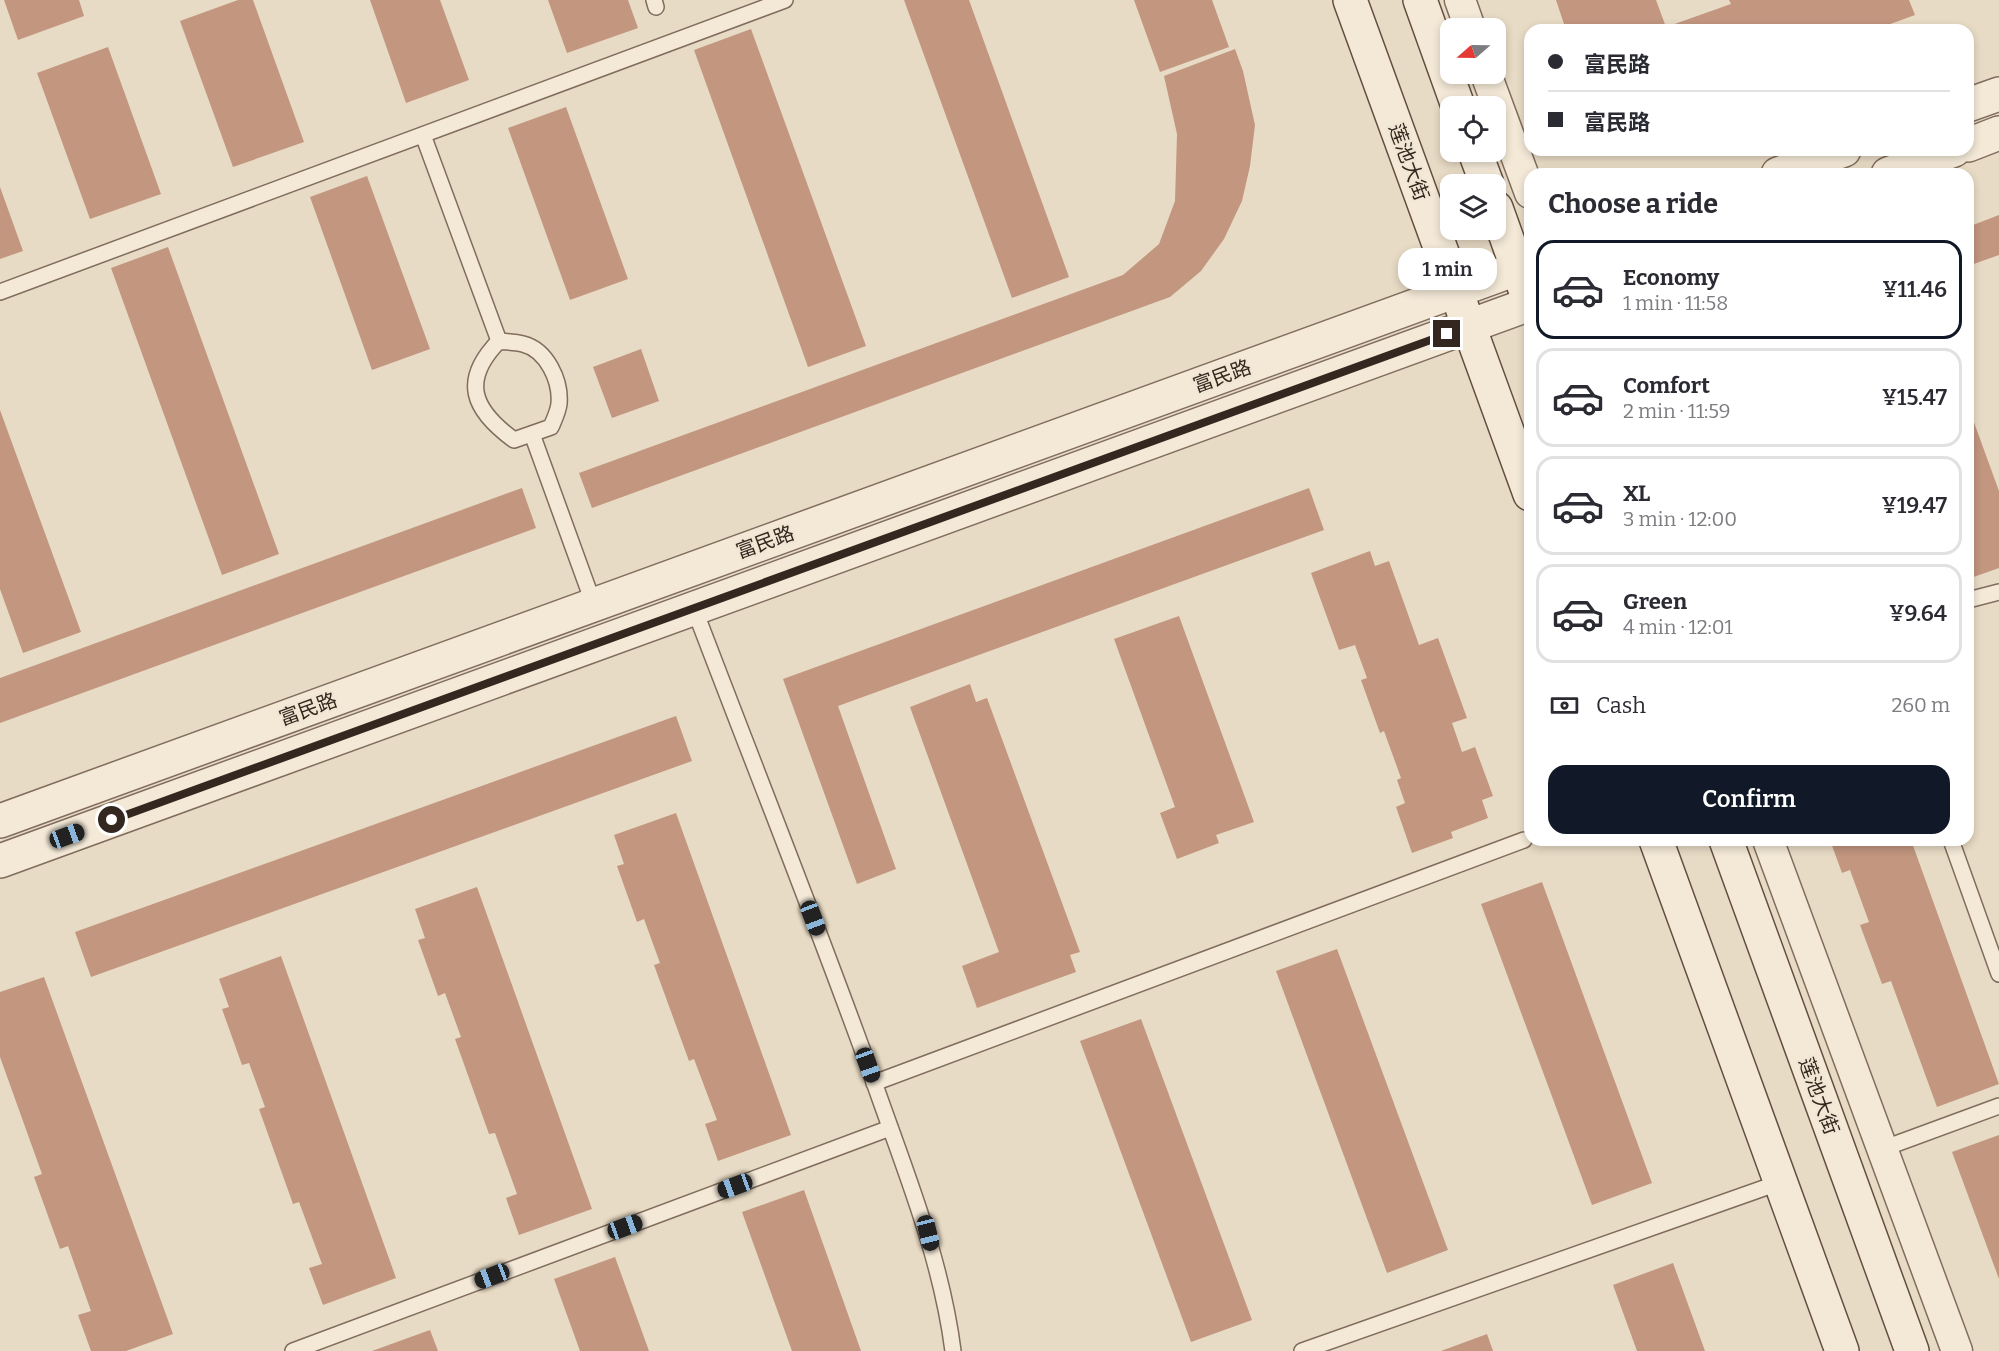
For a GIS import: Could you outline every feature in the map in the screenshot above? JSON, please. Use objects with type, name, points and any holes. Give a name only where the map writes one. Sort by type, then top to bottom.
[{"type":"street","name":"莲池大街","points":[[1350,0],[1524,477]]},
{"type":"street","points":[[1420,0],[1454,96]]},
{"type":"street","points":[[1460,0],[1466,18]]},
{"type":"street","points":[[1490,84],[1524,178]]},
{"type":"street","points":[[1974,103],[1999,93]]},
{"type":"street","points":[[1974,143],[1999,134]]},
{"type":"street","points":[[1794,168],[1828,156]]},
{"type":"street","points":[[1904,168],[1938,156]]},
{"type":"street","points":[[1506,229],[1524,266]]},
{"type":"street","name":"富民路","points":[[0,821],[1524,266]]},
{"type":"street","name":"富民路","points":[[0,861],[1524,306]]},
{"type":"street","points":[[1658,846],[1842,1351]]},
{"type":"street","name":"莲池大街","points":[[1728,846],[1912,1351]]},
{"type":"street","points":[[1770,846],[1957,1351]]},
{"type":"lane","points":[[0,292],[784,0]]},
{"type":"lane","points":[[423,135],[499,341]]},
{"type":"lane","points":[[499,341],[525,344],[543,355],[553,371],[558,386],[559,406],[551,427],[514,440],[491,423],[483,411],[475,388],[478,367],[499,341]]},
{"type":"lane","points":[[532,434],[594,605]]},
{"type":"lane","points":[[1974,598],[1999,592]]},
{"type":"lane","points":[[694,608],[874,1083],[928,1233],[948,1313],[953,1351]]},
{"type":"lane","points":[[874,1083],[1524,840]]},
{"type":"lane","points":[[1953,846],[1999,974]]},
{"type":"lane","points":[[1882,1149],[1999,1106]]},
{"type":"lane","points":[[293,1351],[890,1128]]},
{"type":"lane","points":[[1302,1351],[1781,1182]]},
{"type":"building","points":[[4,0],[79,0],[84,16],[18,40]]},
{"type":"building","points":[[238,0],[253,0],[304,142],[233,167],[180,21]]},
{"type":"building","points":[[370,0],[440,0],[469,80],[406,103]]},
{"type":"building","points":[[548,0],[628,0],[638,28],[567,53]]},
{"type":"building","points":[[904,0],[969,0],[1069,277],[1012,298]]},
{"type":"building","points":[[1134,0],[1212,0],[1229,47],[1160,72]]},
{"type":"building","points":[[1556,0],[1656,0],[1665,24],[1564,24]]},
{"type":"building","points":[[1729,0],[1909,0],[1915,15],[1890,24],[1674,24],[1731,4]]},
{"type":"building","points":[[751,29],[866,346],[808,367],[694,50]]},
{"type":"building","points":[[108,47],[161,194],[90,219],[37,73]]},
{"type":"building","points":[[1235,49],[1243,71],[1255,125],[1250,166],[1242,201],[1224,239],[1201,271],[1170,297],[592,508],[579,473],[1123,275],[1159,244],[1175,201],[1177,134],[1164,76]]},
{"type":"building","points":[[566,107],[628,279],[570,300],[508,128]]},
{"type":"building","points":[[367,176],[430,349],[372,370],[310,197]]},
{"type":"building","points":[[0,187],[23,251],[0,259]]},
{"type":"building","points":[[1999,215],[1999,255],[1974,264],[1974,225]]},
{"type":"building","points":[[168,247],[279,554],[222,575],[111,268]]},
{"type":"building","points":[[641,349],[659,401],[612,418],[593,367]]},
{"type":"building","points":[[0,410],[81,632],[23,653],[0,589]]},
{"type":"building","points":[[1974,422],[1999,491],[1999,568],[1974,577]]},
{"type":"building","points":[[522,488],[536,528],[0,723],[0,678]]},
{"type":"building","points":[[1309,488],[1324,530],[838,706],[896,869],[857,884],[783,679]]},
{"type":"building","points":[[1370,551],[1375,566],[1389,561],[1419,645],[1438,638],[1467,718],[1452,723],[1462,752],[1475,747],[1493,796],[1482,800],[1488,818],[1451,832],[1453,838],[1412,853],[1396,807],[1405,803],[1397,780],[1401,778],[1384,731],[1380,733],[1361,680],[1367,678],[1355,645],[1339,650],[1311,573]]},
{"type":"building","points":[[1179,616],[1254,822],[1216,835],[1219,843],[1177,859],[1160,813],[1175,807],[1114,639]]},
{"type":"building","points":[[970,684],[976,702],[987,698],[1080,952],[1070,955],[1076,972],[977,1008],[962,966],[999,952],[910,707]]},
{"type":"building","points":[[676,716],[692,761],[91,977],[75,932]]},
{"type":"building","points":[[676,813],[791,1135],[718,1161],[705,1124],[717,1120],[694,1059],[689,1061],[654,965],[660,963],[644,919],[637,922],[617,866],[624,864],[614,835]]},
{"type":"building","points":[[1832,846],[1913,846],[1999,1084],[1937,1107],[1891,981],[1882,984],[1860,925],[1869,922],[1850,870],[1842,873]]},
{"type":"building","points":[[1542,882],[1652,1183],[1592,1205],[1481,904]]},
{"type":"building","points":[[477,887],[592,1209],[519,1235],[506,1198],[517,1194],[495,1133],[489,1134],[455,1039],[461,1037],[445,993],[438,996],[418,940],[425,938],[415,909]]},
{"type":"building","points":[[1337,949],[1448,1250],[1387,1273],[1276,971]]},
{"type":"building","points":[[281,956],[396,1278],[323,1305],[309,1268],[322,1264],[299,1202],[293,1204],[259,1109],[265,1107],[249,1063],[242,1065],[222,1009],[229,1007],[219,979]]},
{"type":"building","points":[[44,977],[173,1334],[126,1351],[91,1351],[78,1315],[91,1311],[68,1246],[60,1249],[34,1177],[42,1174],[0,1057],[0,992]]},
{"type":"building","points":[[1141,1019],[1252,1320],[1191,1342],[1080,1041]]},
{"type":"building","points":[[1999,1135],[1999,1279],[1952,1152]]},
{"type":"building","points":[[804,1190],[861,1351],[792,1351],[742,1212]]},
{"type":"building","points":[[615,1257],[649,1351],[580,1351],[554,1279]]},
{"type":"building","points":[[1673,1263],[1705,1351],[1637,1351],[1613,1285]]},
{"type":"building","points":[[430,1330],[438,1351],[372,1351]]},
{"type":"building","points":[[1487,1334],[1493,1351],[1441,1351]]},
{"type":"route","points":[[112,820],[1447,334]]}]
